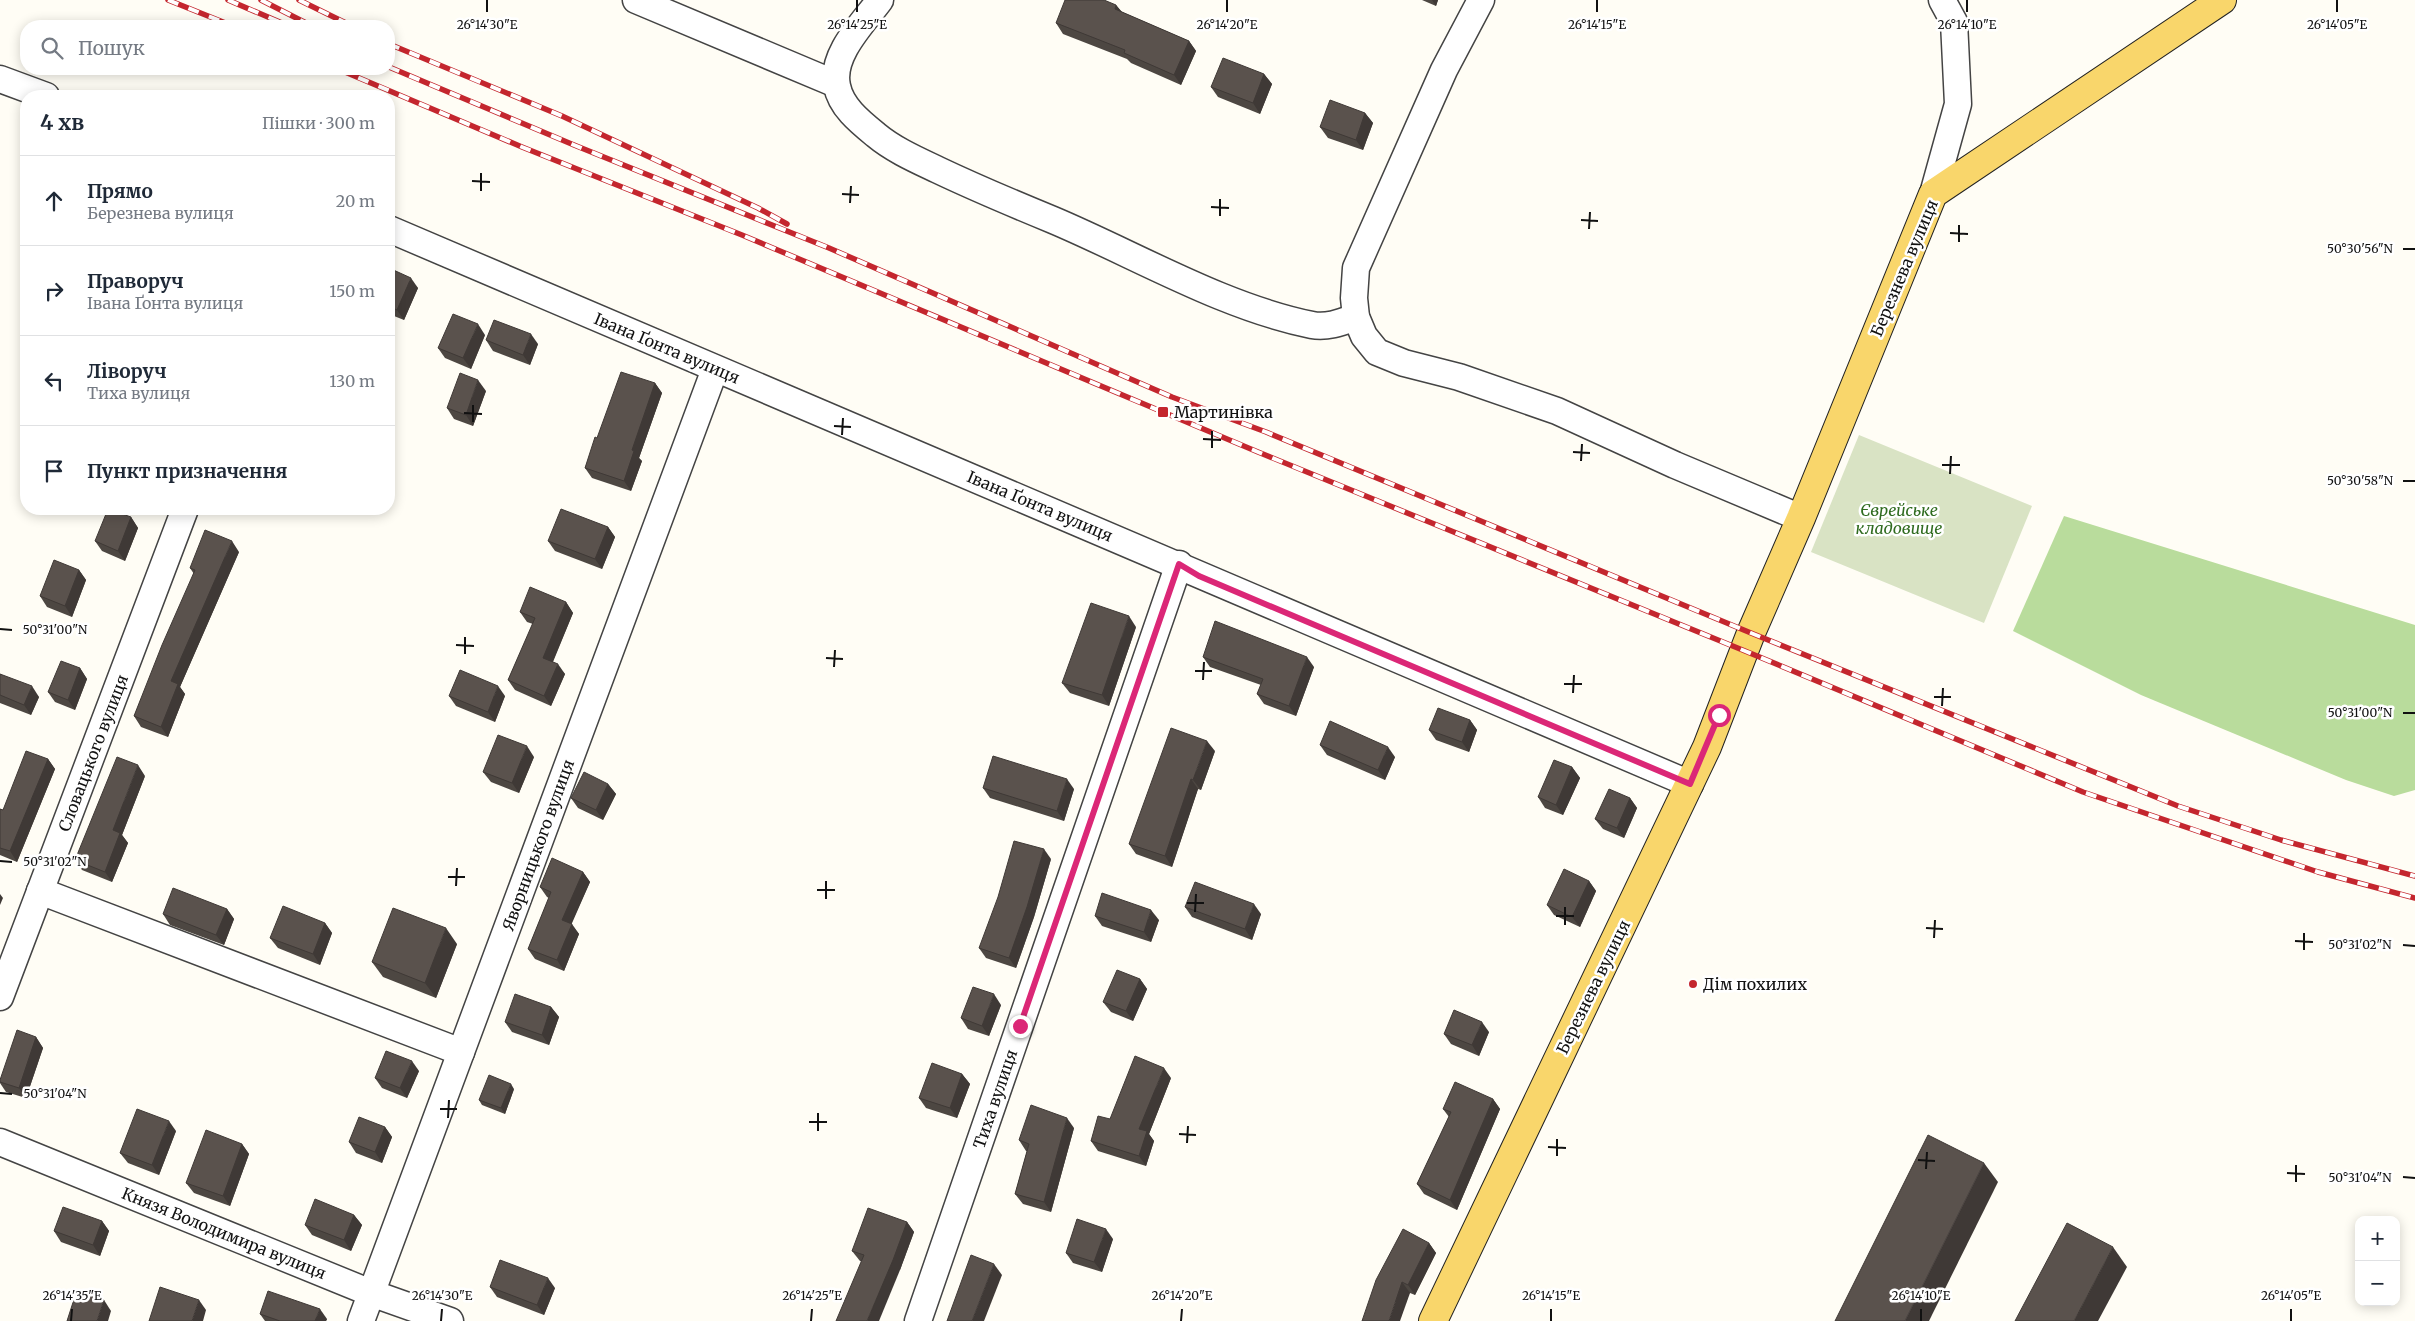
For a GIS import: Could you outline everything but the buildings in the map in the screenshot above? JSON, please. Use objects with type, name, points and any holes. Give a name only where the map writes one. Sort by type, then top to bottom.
[{"type":"main road","name":"Березнева вулиця","points":[[1433,1321],[1690,784],[1933,194],[2222,0]]},
{"type":"street","points":[[636,0],[836,84]]},
{"type":"street","points":[[880,0],[847,46],[838,64],[836,84],[844,106],[876,136],[917,160],[987,193],[1103,242],[1198,286],[1254,308],[1314,325],[1338,324],[1356,317]]},
{"type":"street","points":[[1481,0],[1444,70],[1356,268],[1354,298],[1356,317],[1364,336],[1377,352],[1404,363],[1459,376],[1557,411],[1675,465],[1801,518]]},
{"type":"street","points":[[1933,194],[1958,104],[1954,22],[1942,0]]},
{"type":"street","points":[[0,79],[30,90]]},
{"type":"street","name":"Івана Ґонта вулиця","points":[[395,232],[715,369],[1179,564],[1199,576],[1690,784]]},
{"type":"street","name":"Яворницького вулиця","points":[[361,1321],[715,369]]},
{"type":"street","name":"Словацького вулиця","points":[[0,997],[183,515]]},
{"type":"street","name":"Тиха вулиця","points":[[918,1321],[1179,564]]},
{"type":"street","points":[[40,891],[461,1052]]},
{"type":"street","name":"Князя Володимира вулиця","points":[[0,1142],[371,1293],[450,1321]]},
{"type":"green space","name":"Єврейське кладовище","points":[[1859,435],[2032,506],[1984,623],[1811,552]]},
{"type":"green space","points":[[2064,516],[2415,625],[2415,790],[2394,796],[2346,780],[2141,695],[2013,631]]},
{"type":"railway","points":[[168,0],[218,20]]},
{"type":"railway","points":[[228,0],[275,20]]},
{"type":"railway","points":[[261,0],[300,20]]},
{"type":"railway","points":[[299,0],[340,20]]},
{"type":"railway","points":[[395,46],[562,116],[758,208],[787,224]]},
{"type":"railway","points":[[395,70],[574,145],[829,248],[1172,397],[1266,432],[1751,633],[2178,806],[2281,840],[2415,876]]},
{"type":"railway","points":[[352,75],[388,90]]},
{"type":"railway","points":[[395,93],[522,147],[742,235],[1258,452],[1745,651],[2083,792],[2318,872],[2415,898]]},
{"type":"place","name":"Мартинівка","points":[[1163,412]]},
{"type":"place","name":"Дiм похилих","points":[[1693,984]]},
{"type":"route","points":[[1020,1026],[1179,564],[1199,576],[1690,784],[1719,715]]}]
